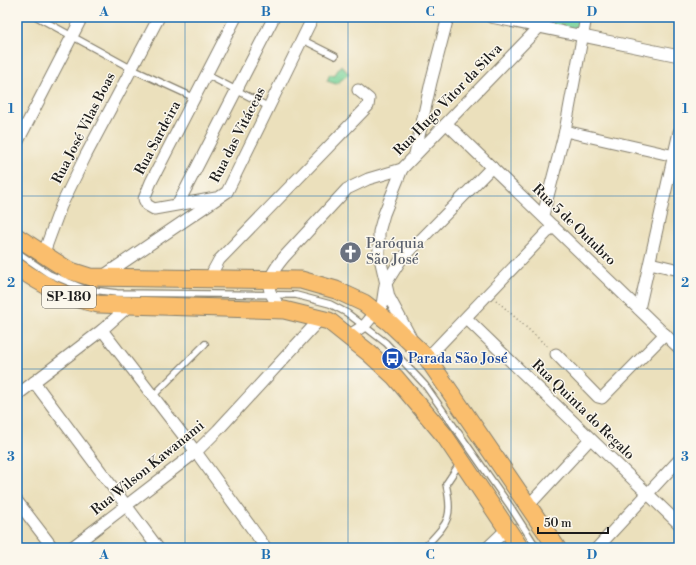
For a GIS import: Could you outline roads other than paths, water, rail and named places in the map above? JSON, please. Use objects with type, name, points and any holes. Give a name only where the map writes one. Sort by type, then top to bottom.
[{"type":"main road","points":[[17,237],[68,270],[97,278],[212,280],[270,286],[302,280],[336,290],[364,303],[377,312],[415,345],[427,358],[557,548]]},
{"type":"main road","name":"SP-180","points":[[17,267],[53,291],[76,299],[129,306]]},
{"type":"main road","points":[[129,306],[284,310],[322,318],[348,336],[395,377],[444,435],[520,548]]},
{"type":"street","points":[[17,143],[82,17]]},
{"type":"street","name":"Rua José Vilas Boas","points":[[43,255],[67,194],[159,17]]},
{"type":"street","name":"Rua Sardeira","points":[[221,197],[154,209],[147,205],[144,199],[151,182],[236,17]]},
{"type":"street","points":[[178,204],[274,17]]},
{"type":"street","name":"Rua das Vitáceas","points":[[97,278],[221,197],[230,189],[313,17]]},
{"type":"street","points":[[415,154],[430,82],[448,17]]},
{"type":"street","points":[[491,17],[528,21],[540,27],[679,56]]},
{"type":"street","name":"Rua Hugo Vitor da Silva","points":[[415,345],[394,308],[385,285],[379,254],[379,232],[384,214],[402,169],[549,17]]},
{"type":"street","points":[[544,216],[565,131],[586,17]]},
{"type":"street","points":[[212,280],[213,271],[219,260],[368,106],[369,99],[358,90]]},
{"type":"street","name":"Rua 5 de Outubro","points":[[447,124],[679,348]]},
{"type":"street","points":[[565,131],[676,156]]},
{"type":"street","points":[[639,309],[676,156],[679,132]]},
{"type":"street","points":[[385,285],[400,261],[492,168]]},
{"type":"street","points":[[284,310],[275,302],[270,286],[276,267],[285,256],[348,189],[368,179],[402,169]]},
{"type":"street","points":[[427,358],[553,226]]},
{"type":"street","points":[[650,263],[679,270]]},
{"type":"street","name":"Rua Hugo Vitor da Silva","points":[[348,336],[365,325],[377,312],[384,302],[385,285]]},
{"type":"street","points":[[107,304],[114,320]]},
{"type":"street","points":[[17,394],[102,330],[129,306]]},
{"type":"street","name":"Rua Wilson Kawanami","points":[[71,548],[196,452],[322,318]]},
{"type":"street","name":"Rua Quinta do Regalo","points":[[466,318],[679,524]]},
{"type":"street","points":[[102,330],[196,452],[266,548]]},
{"type":"street","points":[[556,354],[598,397],[602,398],[665,334]]},
{"type":"street","points":[[34,382],[158,548]]},
{"type":"street","points":[[529,505],[590,439]]},
{"type":"street","points":[[597,547],[679,460]]},
{"type":"street","points":[[17,501],[53,548]]},
{"type":"street","points":[[487,548],[507,529]]},
{"type":"lane","points":[[37,17],[132,69],[195,98]]},
{"type":"lane","points":[[303,40],[335,56]]},
{"type":"lane","points":[[207,75],[269,107]]},
{"type":"lane","points":[[17,252],[49,274],[85,289],[117,293],[270,286],[330,304],[365,325],[398,355],[425,385],[506,500],[537,548]]},
{"type":"lane","points":[[153,396],[205,344]]},
{"type":"lane","points":[[424,548],[448,519],[450,502],[446,484],[462,461]]},
{"type":"place","name":"Paróquia São José","points":[[351,252]]},
{"type":"place","name":"Parada São José","points":[[393,359]]}]
